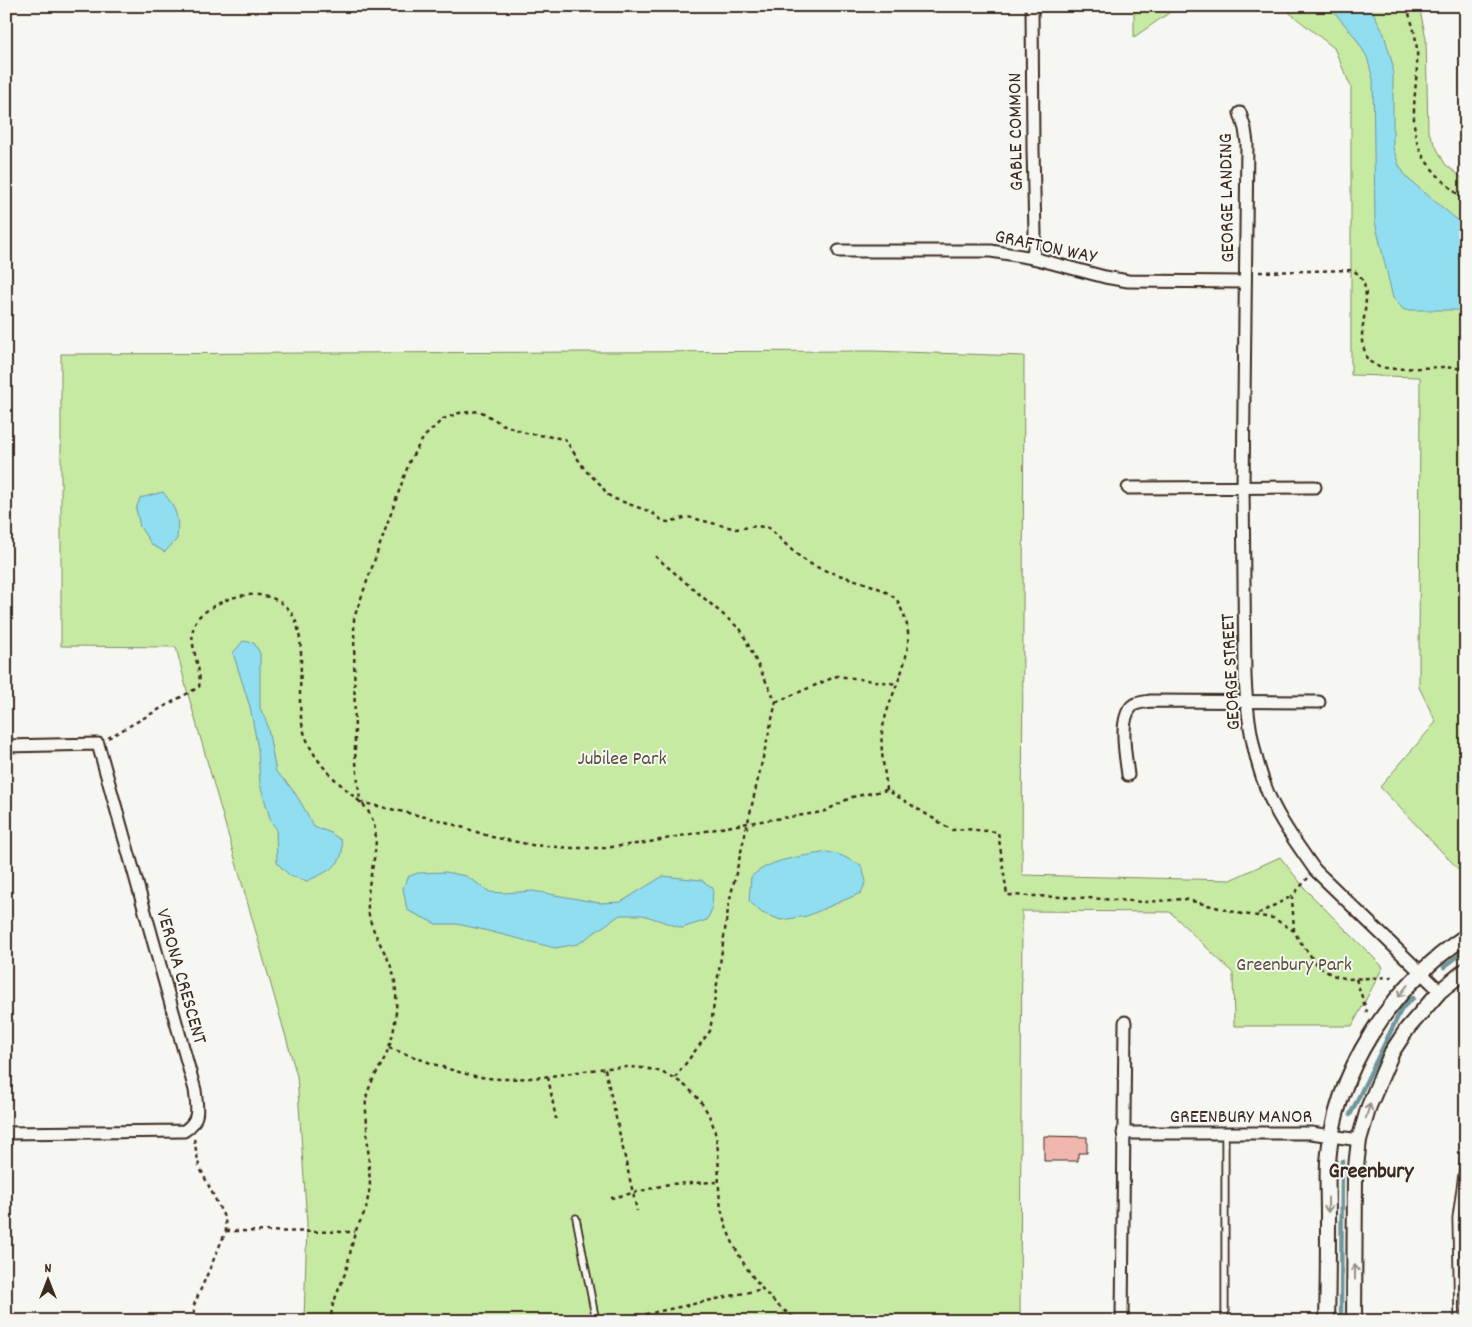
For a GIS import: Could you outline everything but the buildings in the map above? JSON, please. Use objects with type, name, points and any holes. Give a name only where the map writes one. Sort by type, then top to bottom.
[{"type":"street","name":"GABLE COMMON","points":[[1032,6],[1032,139],[1035,234],[1033,258]]},
{"type":"street","name":"GEORGE LANDING","points":[[1240,113],[1245,129],[1246,144],[1245,282]]},
{"type":"street","name":"GRAFTON WAY","points":[[839,251],[977,250],[1033,258],[1105,277],[1128,281],[1245,282]]},
{"type":"street","name":"GEORGE STREET","points":[[1245,282],[1246,702],[1254,752],[1270,799],[1315,870],[1440,991]]},
{"type":"street","points":[[1128,488],[1316,487]]},
{"type":"street","points":[[1128,775],[1124,727],[1132,706],[1140,702],[1319,702]]},
{"type":"street","points":[[6,746],[98,744]]},
{"type":"street","name":"VERONA CRESCENT","points":[[98,744],[195,1090],[197,1116],[192,1126]]},
{"type":"street","points":[[1328,1321],[1328,1162],[1340,1103],[1350,1074],[1364,1046],[1404,990],[1438,956],[1466,936]]},
{"type":"street","points":[[1354,1321],[1355,1176],[1359,1140],[1369,1106],[1392,1052],[1412,1024],[1440,991],[1466,970]]},
{"type":"street","points":[[1122,1321],[1125,1022]]},
{"type":"street","points":[[6,1134],[174,1132],[184,1131],[192,1126]]},
{"type":"street","name":"GREENBURY MANOR","points":[[1123,1133],[1311,1134],[1332,1135],[1359,1140]]},
{"type":"lane","points":[[1225,1133],[1225,1321]]},
{"type":"lane","points":[[1458,1321],[1456,1218],[1466,1144]]},
{"type":"lane","points":[[576,1218],[596,1321]]},
{"type":"path","points":[[913,7],[950,6]]},
{"type":"path","points":[[1406,6],[1413,23],[1417,51],[1414,130],[1417,143],[1434,172],[1466,202]]},
{"type":"path","points":[[1257,272],[1353,270],[1361,275],[1366,289],[1362,342],[1368,360],[1379,367],[1395,369],[1443,367],[1466,369]]},
{"type":"path","points":[[360,802],[356,752],[354,618],[410,460],[424,437],[443,419],[459,413],[480,411],[502,424],[526,432],[565,439],[584,470],[614,499],[651,512],[663,521],[668,522],[688,517],[736,529],[763,526],[813,565],[878,589],[897,600],[906,620],[910,640],[885,716],[882,739],[887,790]]},
{"type":"path","points":[[655,556],[741,630],[776,702],[729,903],[710,1031],[674,1079]]},
{"type":"path","points":[[98,744],[199,688],[200,678],[193,635],[196,622],[202,614],[214,605],[241,594],[251,594],[272,598],[284,605],[292,614],[299,632],[299,697],[304,730],[310,746],[324,769],[368,811],[373,824],[376,836],[376,852],[368,906],[369,916],[372,927],[391,966],[395,981],[397,1007],[389,1048],[366,1099],[370,1186],[366,1209],[355,1232],[346,1271],[333,1304],[330,1321]]},
{"type":"path","points":[[776,702],[837,676],[897,684]]},
{"type":"path","points":[[360,802],[443,821],[492,837],[532,845],[606,848],[823,812],[852,797],[887,790],[952,830],[965,829],[998,832],[1007,895],[1145,902],[1184,899],[1242,914],[1273,918],[1294,931]]},
{"type":"path","points":[[1256,915],[1292,896],[1315,870]]},
{"type":"path","points":[[1292,896],[1294,931],[1318,966],[1332,975],[1348,979],[1392,977]]},
{"type":"path","points":[[1356,979],[1367,1012]]},
{"type":"path","points":[[389,1048],[457,1071],[500,1079],[548,1077],[606,1069],[643,1068],[661,1072],[674,1079],[693,1093],[703,1104],[713,1123],[716,1137],[717,1182],[721,1212],[738,1255],[763,1289],[780,1308],[798,1321]]},
{"type":"path","points":[[606,1069],[637,1211]]},
{"type":"path","points":[[548,1077],[556,1119]]},
{"type":"path","points":[[192,1126],[199,1166],[225,1219],[226,1231],[194,1305],[194,1321]]},
{"type":"path","points":[[611,1198],[669,1184],[717,1182]]},
{"type":"path","points":[[226,1231],[355,1232]]},
{"type":"path","points":[[614,1321],[763,1289]]},
{"type":"green space","points":[[1134,6],[1179,6],[1134,37]]},
{"type":"green space","points":[[1281,6],[1419,6],[1426,38],[1428,131],[1445,164],[1466,181],[1466,877],[1380,787],[1436,722],[1419,687],[1420,377],[1351,375],[1351,87],[1334,48]]},
{"type":"green space","name":"Jubilee Park","points":[[872,351],[1024,356],[1022,875],[1230,880],[1280,857],[1307,891],[1383,967],[1352,1026],[1234,1026],[1233,973],[1170,912],[1022,911],[1020,1321],[304,1321],[307,1223],[297,1076],[176,647],[61,646],[61,354]]},
{"type":"water","points":[[1329,6],[1370,6],[1384,34],[1393,66],[1393,148],[1399,165],[1407,178],[1466,227],[1466,310],[1404,310],[1393,298],[1375,222],[1373,79],[1367,57],[1355,37]]},
{"type":"water","points":[[163,492],[174,509],[178,525],[177,539],[165,552],[152,545],[140,527],[136,509],[140,498]]},
{"type":"water","points":[[243,641],[254,643],[260,653],[260,708],[267,723],[276,772],[293,790],[314,827],[329,832],[341,840],[342,849],[338,862],[328,871],[307,881],[290,876],[277,863],[276,828],[271,822],[260,784],[258,749],[250,707],[233,653]]},
{"type":"water","points":[[1466,745],[1466,796],[1459,777]]},
{"type":"water","points":[[827,852],[838,854],[861,865],[866,881],[861,893],[807,916],[781,920],[762,913],[749,901],[751,877],[759,871],[787,859]]},
{"type":"water","points":[[446,872],[466,876],[490,892],[533,891],[600,903],[621,902],[663,876],[701,880],[713,888],[712,909],[707,920],[682,928],[643,915],[620,915],[578,944],[555,948],[457,924],[436,924],[407,910],[403,888],[409,876],[418,873]]},
{"type":"waterway","points":[[1444,967],[1466,950]]},
{"type":"waterway","points":[[1350,1115],[1402,1008],[1413,998]]},
{"type":"waterway","points":[[1341,1321],[1342,1161]]},
{"type":"district","name":"Greenbury","points":[[1371,1169]]},
{"type":"park label","name":"Greenbury Park","points":[[1294,963]]}]
